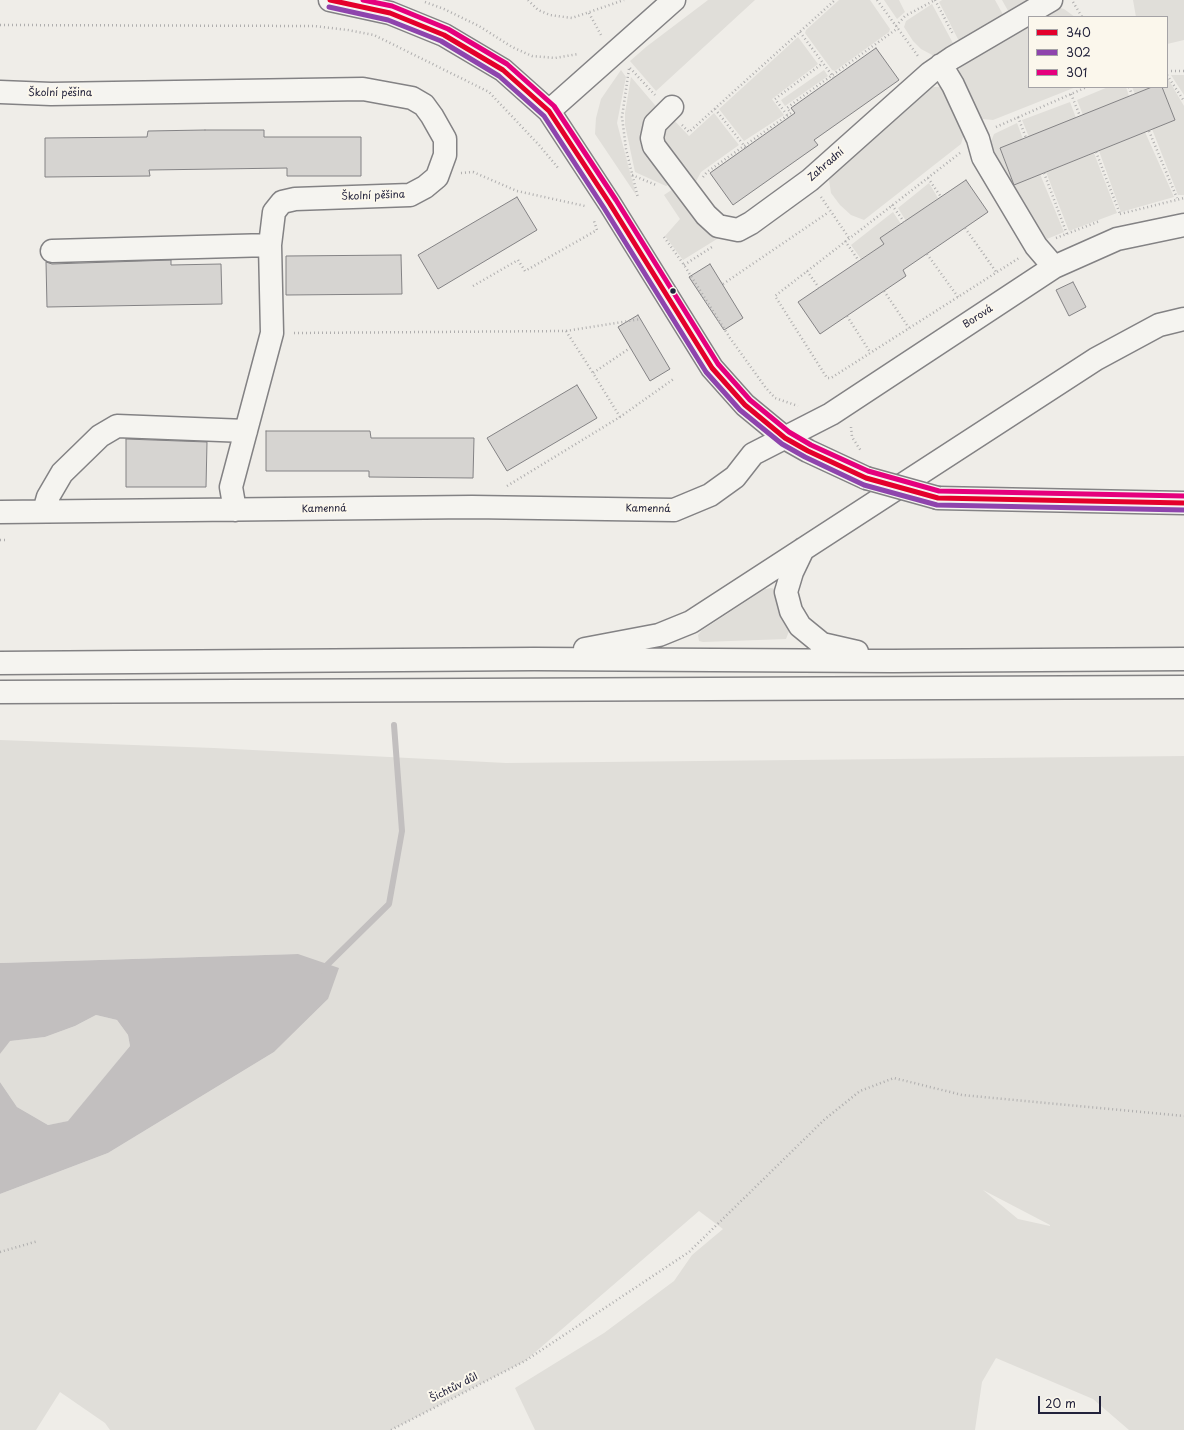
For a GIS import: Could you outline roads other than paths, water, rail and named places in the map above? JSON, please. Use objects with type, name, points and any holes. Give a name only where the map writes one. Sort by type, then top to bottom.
[{"type":"main road","points":[[330,0],[390,13],[444,35],[503,70],[549,111],[610,204],[712,368],[745,405],[785,438],[808,451],[866,478],[938,498],[1184,503]]},
{"type":"main road","points":[[549,111],[674,0]]},
{"type":"main road","name":"Zahradní","points":[[670,108],[655,124],[652,138],[654,146],[706,215],[718,226],[738,230],[751,223],[810,180],[935,69],[1051,0]]},
{"type":"main road","points":[[935,69],[953,85],[978,139],[983,157],[1036,246],[1054,267]]},
{"type":"main road","name":"Školní pěšina","points":[[0,92],[51,94],[363,89],[399,94],[412,98],[424,105],[445,139],[445,155],[437,177],[425,187],[410,195],[295,199],[282,202],[274,212],[270,245],[272,333],[231,487],[235,510]]},
{"type":"main road","name":"Borová","points":[[785,438],[841,418],[1054,267],[1117,239],[1184,225]]},
{"type":"main road","points":[[52,251],[270,245]]},
{"type":"main road","points":[[534,658],[659,635],[691,622],[1096,359],[1159,325],[1184,319]]},
{"type":"main road","points":[[44,511],[48,497],[62,473],[100,436],[117,426],[246,431]]},
{"type":"main road","name":"Kamenná","points":[[0,512],[472,507],[674,510],[710,495],[735,476],[753,454],[785,438]]},
{"type":"main road","points":[[804,548],[792,572],[786,592],[791,611],[800,626],[822,644],[893,661]]},
{"type":"main road","points":[[0,663],[534,658],[893,661],[1184,659]]},
{"type":"main road","points":[[0,692],[1184,687]]},
{"type":"waterway","points":[[322,970],[389,904],[402,831],[394,725]]}]
